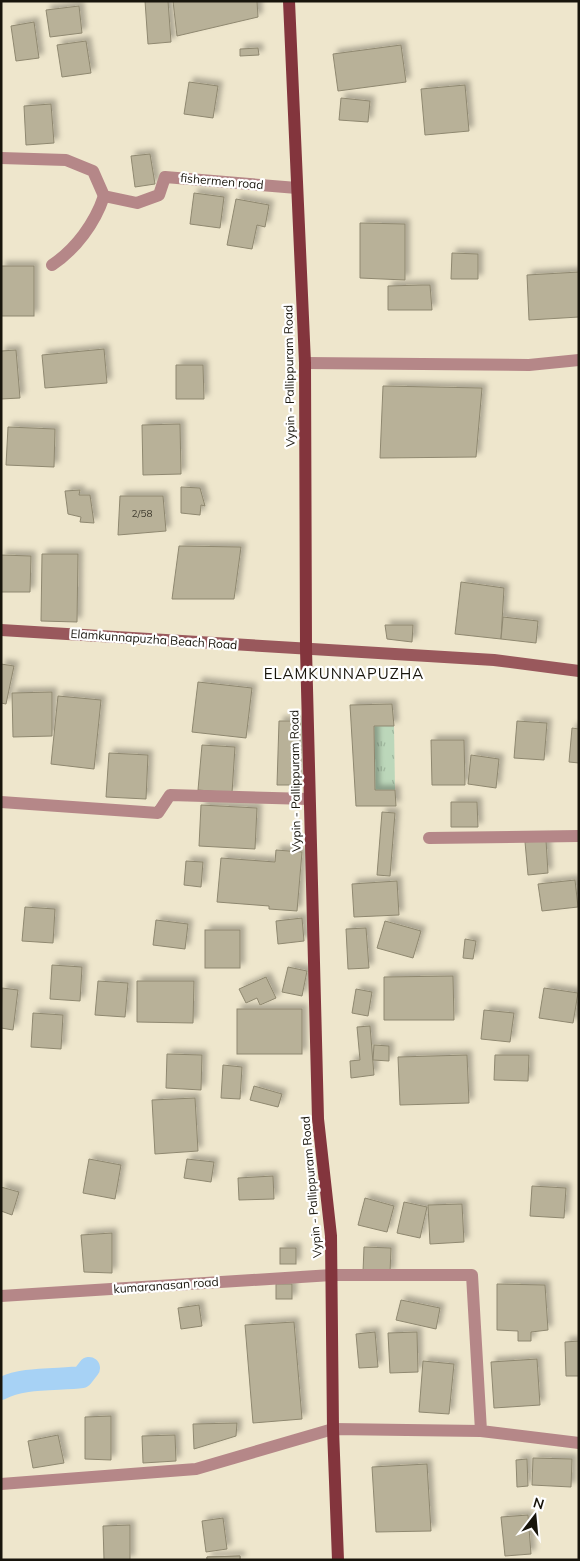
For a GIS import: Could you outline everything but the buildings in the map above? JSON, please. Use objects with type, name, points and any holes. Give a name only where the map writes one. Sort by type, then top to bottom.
[{"type":"main road","name":"Vypin - Pallippuram Road","points":[[289,1],[304,363],[306,649],[318,1119],[331,1236],[333,1429],[338,1560]]},
{"type":"main road","name":"Elamkunnapuzha Beach Road","points":[[1,630],[494,660],[579,671]]},
{"type":"street","points":[[1,158],[66,160],[93,171],[104,196],[98,215],[75,246],[52,265]]},
{"type":"street","name":"fishermen road","points":[[104,196],[137,203],[159,195],[165,177],[297,188]]},
{"type":"street","points":[[304,363],[529,365],[579,360]]},
{"type":"street","points":[[1,802],[158,813],[170,795],[309,799]]},
{"type":"street","points":[[429,838],[579,836]]},
{"type":"street","name":"kumaranasan road","points":[[1,1296],[332,1275],[472,1275],[481,1431]]},
{"type":"street","points":[[1,1484],[196,1469],[333,1429],[481,1431],[579,1443]]},
{"type":"green space","points":[[374,726],[394,726],[395,790],[375,790]]},
{"type":"waterway","points":[[1,1389],[19,1382],[82,1377],[89,1368]]},
{"type":"district","name":"ELAMKUNNAPUZHA","points":[[344,673]]}]
